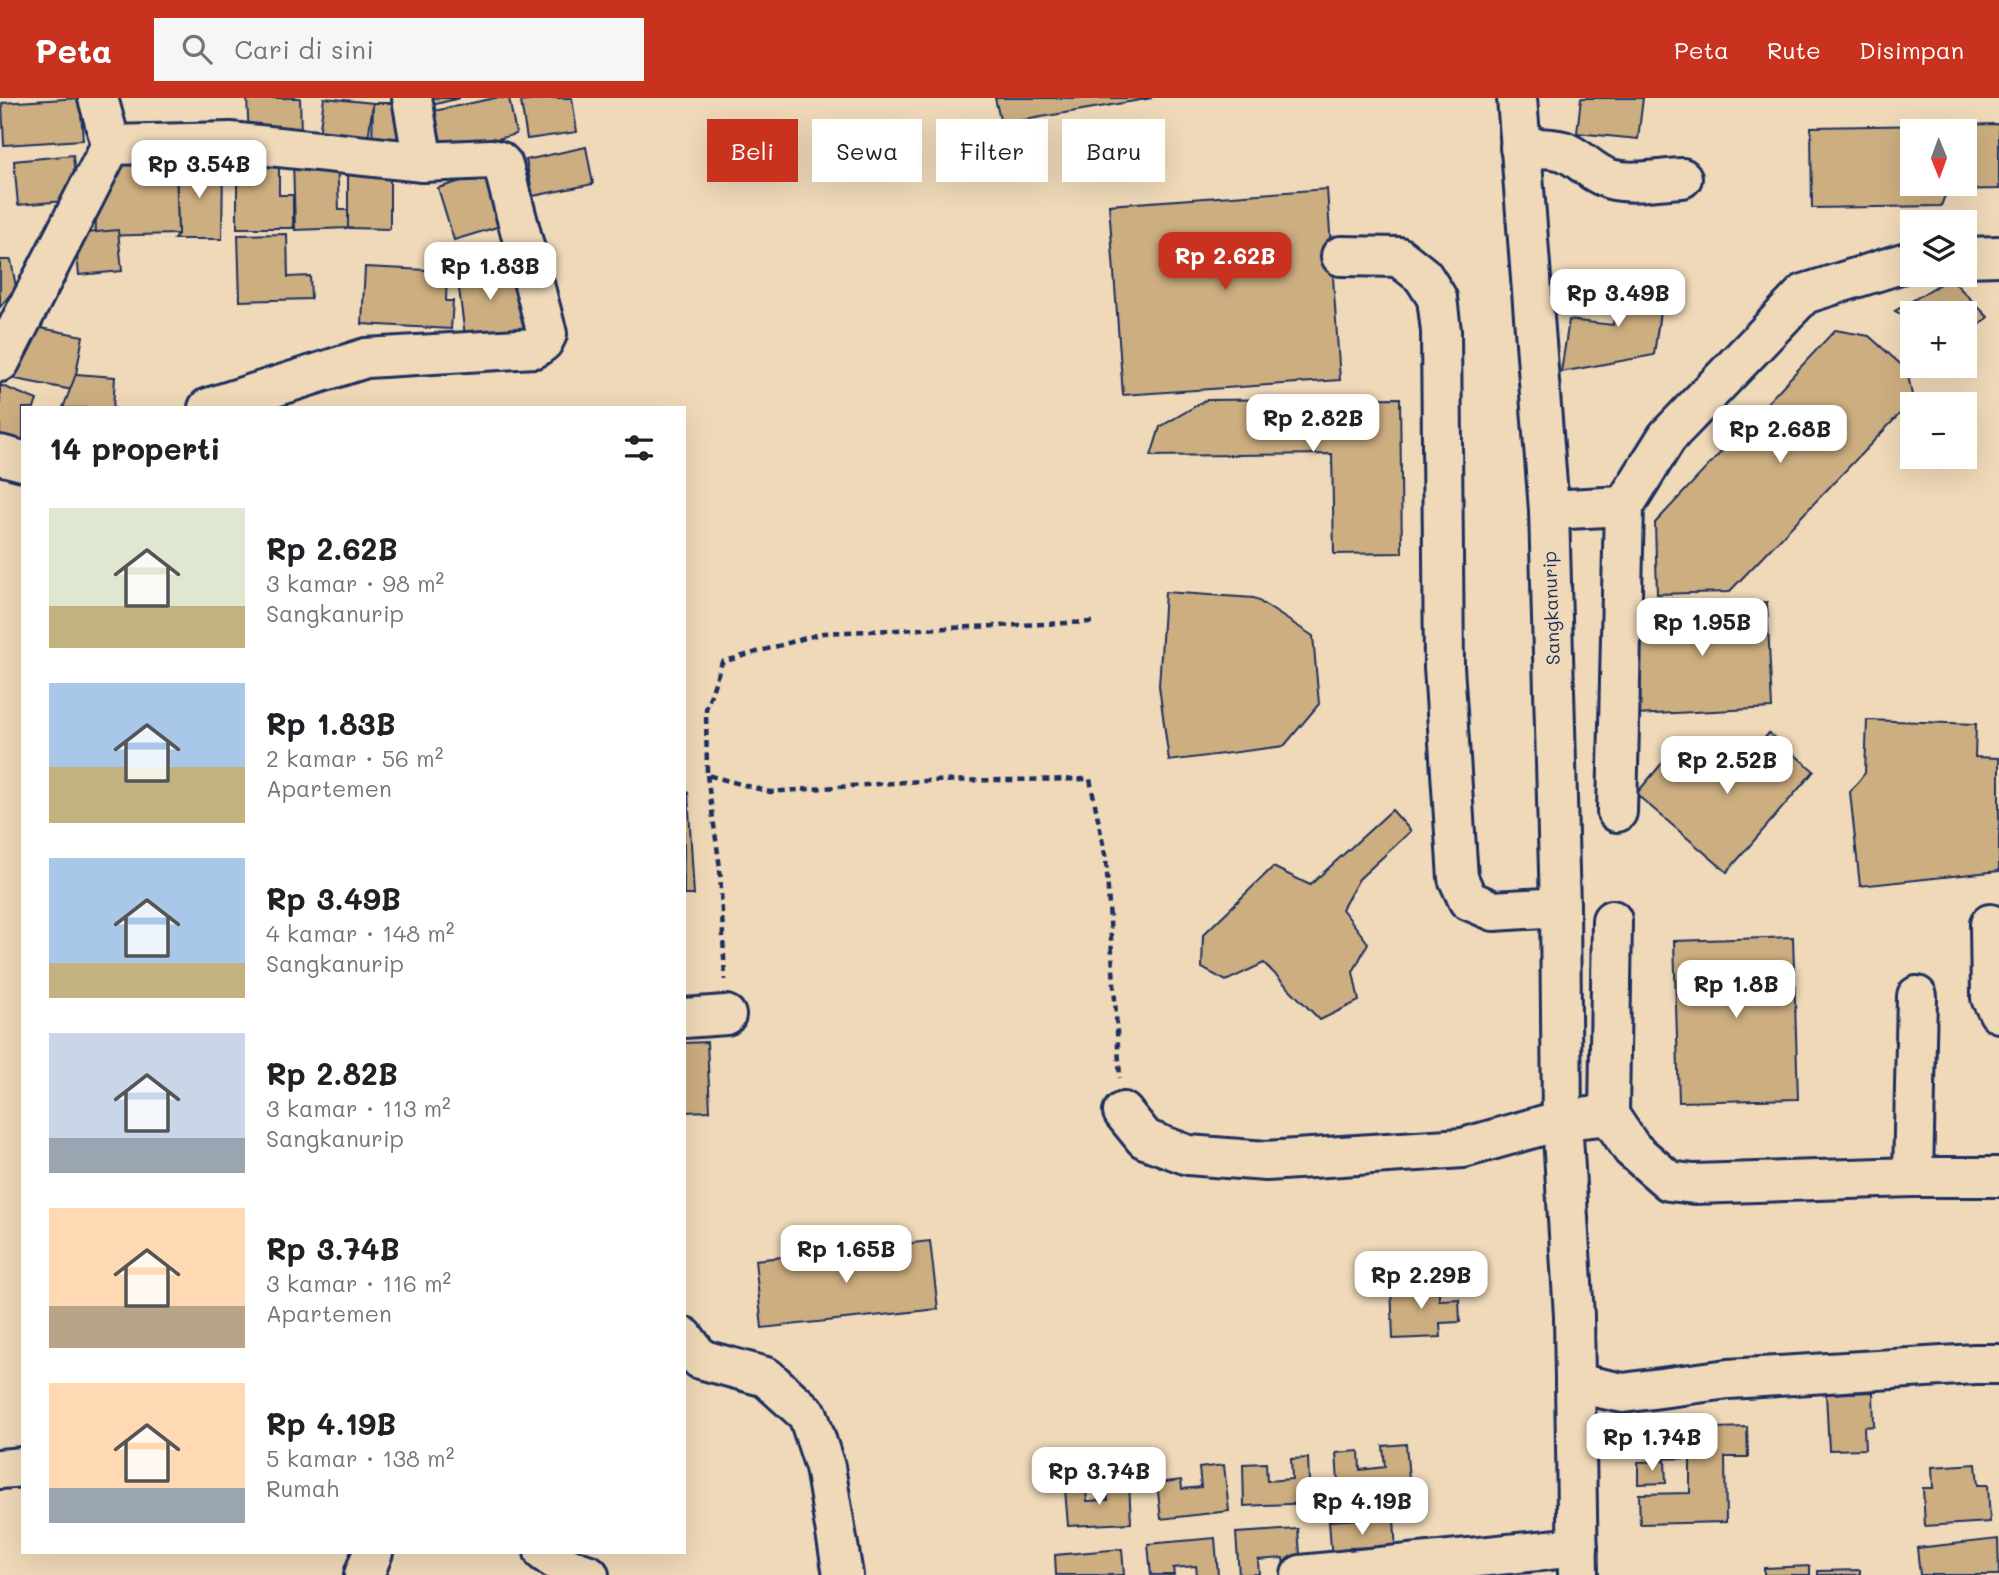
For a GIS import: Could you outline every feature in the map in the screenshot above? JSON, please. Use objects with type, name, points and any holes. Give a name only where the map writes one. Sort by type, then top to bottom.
[{"type":"street","points":[[0,362],[111,145],[98,98]]},
{"type":"street","points":[[412,98],[424,162]]},
{"type":"street","name":"Sangkanurip","points":[[1517,98],[1549,510],[1560,907],[1562,1120],[1574,1316],[1578,1561]]},
{"type":"street","points":[[111,145],[230,142],[424,162],[491,159],[503,165],[547,334],[543,342],[535,348],[366,358],[214,406]]},
{"type":"street","points":[[1520,148],[1566,152],[1599,175],[1612,180],[1682,178]]},
{"type":"street","points":[[1341,256],[1399,257],[1423,276],[1437,298],[1441,331],[1444,667],[1458,878],[1468,900],[1494,911],[1560,907]]},
{"type":"street","points":[[1977,257],[1999,256]]},
{"type":"street","points":[[1617,812],[1624,506],[1667,437],[1804,294],[1900,264]]},
{"type":"street","points":[[0,455],[21,460]]},
{"type":"street","points":[[1549,510],[1624,506]]},
{"type":"street","points":[[1612,920],[1609,1115],[1632,1149],[1668,1181],[1694,1184],[1999,1177]]},
{"type":"street","points":[[1990,924],[1991,998],[1999,1013]]},
{"type":"street","points":[[1913,1177],[1917,996]]},
{"type":"street","points":[[686,1018],[726,1015]]},
{"type":"street","points":[[1122,1112],[1145,1139],[1188,1155],[1266,1161],[1463,1148],[1562,1120],[1609,1115]]},
{"type":"street","points":[[686,1340],[700,1359],[766,1377],[808,1415],[825,1468],[843,1575]]},
{"type":"street","points":[[1575,1383],[1623,1393],[1728,1379],[1999,1364]]},
{"type":"street","points":[[0,1469],[21,1467]]},
{"type":"street","points":[[364,1575],[372,1554]]},
{"type":"street","points":[[547,1554],[566,1567],[589,1575]]},
{"type":"street","points":[[1301,1575],[1578,1561]]},
{"type":"path","points":[[726,1015],[720,868],[707,775],[706,709],[722,662],[823,633],[1092,622]]},
{"type":"path","points":[[707,775],[770,792],[920,781],[1090,779],[1106,859],[1122,1112]]},
{"type":"building","points":[[80,98],[83,140],[4,145],[2,103]]},
{"type":"building","points":[[247,98],[300,98],[301,133],[249,136]]},
{"type":"building","points":[[324,98],[373,103],[367,147],[318,142]]},
{"type":"building","points":[[426,98],[460,98],[428,106]]},
{"type":"building","points":[[495,98],[509,98],[516,134],[444,154],[434,111]]},
{"type":"building","points":[[572,98],[577,132],[527,139],[521,102]]},
{"type":"building","points":[[995,98],[1152,98],[1030,119],[1000,119]]},
{"type":"building","points":[[1581,98],[1643,98],[1638,139],[1577,133]]},
{"type":"building","points":[[373,103],[400,103],[408,150],[372,149]]},
{"type":"building","points":[[1978,124],[1999,124],[1999,189],[1978,189]]},
{"type":"building","points":[[1900,126],[1900,196],[1945,196],[1941,206],[1812,208],[1811,127]]},
{"type":"building","points":[[586,147],[593,184],[533,196],[526,160]]},
{"type":"building","points":[[73,155],[77,200],[18,205],[14,161]]},
{"type":"building","points":[[337,157],[339,210],[348,210],[348,228],[295,230],[293,159]]},
{"type":"building","points":[[279,158],[279,195],[293,195],[293,228],[237,228],[237,159]]},
{"type":"building","points":[[172,159],[223,165],[222,239],[174,239],[178,234],[176,164]]},
{"type":"building","points":[[176,164],[178,234],[96,236],[95,187],[108,165]]},
{"type":"building","points":[[390,168],[390,229],[348,228],[348,169]]},
{"type":"building","points":[[491,172],[507,224],[454,240],[438,188]]},
{"type":"building","points":[[1327,189],[1340,380],[1123,395],[1109,205]]},
{"type":"building","points":[[118,230],[122,271],[79,275],[75,234]]},
{"type":"building","points":[[287,234],[288,277],[310,276],[311,299],[240,301],[238,235]]},
{"type":"building","points":[[0,260],[11,260],[16,287],[0,307]]},
{"type":"building","points":[[365,267],[447,271],[446,301],[453,301],[451,329],[362,324]]},
{"type":"building","points":[[506,267],[531,327],[465,336],[457,273]]},
{"type":"building","points":[[1619,277],[1664,283],[1654,355],[1561,372],[1569,320],[1613,325]]},
{"type":"building","points":[[1935,287],[1959,287],[1972,301],[1912,301]]},
{"type":"building","points":[[1977,306],[1988,317],[1977,328]]},
{"type":"building","points":[[25,325],[83,336],[73,390],[15,379]]},
{"type":"building","points":[[1835,330],[1869,336],[1900,364],[1900,378],[1909,378],[1911,392],[1900,392],[1900,414],[1729,592],[1657,594],[1655,523]]},
{"type":"building","points":[[76,374],[115,377],[113,406],[64,406]]},
{"type":"building","points":[[0,385],[37,400],[35,406],[21,406],[21,442],[0,446]]},
{"type":"building","points":[[1400,398],[1402,553],[1334,554],[1332,454],[1151,456],[1160,427],[1206,400]]},
{"type":"building","points":[[1165,592],[1254,598],[1313,636],[1319,704],[1284,746],[1169,761],[1159,686]]},
{"type":"building","points":[[1767,602],[1772,708],[1636,715],[1631,609]]},
{"type":"building","points":[[1867,720],[1976,724],[1975,757],[1999,758],[1999,871],[1860,886],[1850,792],[1865,773]]},
{"type":"building","points":[[1769,733],[1814,771],[1727,872],[1636,794],[1664,761],[1684,778],[1718,738],[1745,761]]},
{"type":"building","points":[[686,792],[688,792],[694,895],[686,895]]},
{"type":"building","points":[[1392,810],[1411,831],[1359,879],[1342,909],[1368,943],[1353,972],[1359,1001],[1320,1020],[1264,963],[1226,981],[1202,968],[1203,935],[1273,867],[1310,885]]},
{"type":"building","points":[[1793,937],[1798,1099],[1679,1102],[1674,941]]},
{"type":"building","points":[[707,1042],[710,1111],[686,1112],[686,1043]]},
{"type":"building","points":[[930,1241],[938,1309],[762,1328],[755,1260]]},
{"type":"building","points":[[1439,1283],[1439,1300],[1459,1299],[1460,1322],[1440,1323],[1441,1337],[1393,1339],[1391,1285]]},
{"type":"building","points":[[1873,1392],[1874,1426],[1864,1427],[1865,1449],[1829,1450],[1826,1394]]},
{"type":"building","points":[[1747,1427],[1748,1457],[1725,1457],[1726,1522],[1640,1524],[1639,1494],[1690,1493],[1690,1458],[1652,1459],[1651,1430]]},
{"type":"building","points":[[1406,1444],[1410,1490],[1339,1496],[1336,1453],[1359,1451],[1360,1470],[1385,1467],[1383,1446]]},
{"type":"building","points":[[1308,1458],[1310,1503],[1244,1506],[1243,1464],[1266,1463],[1267,1481],[1292,1479],[1291,1459]]},
{"type":"building","points":[[1665,1461],[1666,1483],[1638,1484],[1638,1462]]},
{"type":"building","points":[[1976,1464],[1978,1485],[1988,1485],[1990,1522],[1925,1526],[1923,1488],[1933,1488],[1932,1467]]},
{"type":"building","points":[[1224,1465],[1229,1511],[1161,1519],[1157,1483],[1181,1480],[1182,1489],[1201,1487],[1199,1468]]},
{"type":"building","points":[[1129,1483],[1131,1523],[1068,1526],[1065,1489],[1086,1489],[1087,1501],[1108,1500],[1107,1484]]},
{"type":"building","points":[[1394,1517],[1396,1556],[1382,1557],[1381,1547],[1350,1548],[1351,1561],[1332,1562],[1329,1521]]},
{"type":"building","points":[[1298,1529],[1301,1567],[1284,1568],[1283,1558],[1258,1560],[1259,1574],[1239,1575],[1236,1533]]},
{"type":"building","points":[[1215,1538],[1218,1575],[1197,1575],[1196,1566],[1173,1568],[1174,1575],[1151,1575],[1148,1544]]},
{"type":"building","points":[[1998,1539],[1999,1575],[1920,1575],[1917,1548]]},
{"type":"building","points":[[1122,1549],[1124,1575],[1056,1575],[1055,1555]]},
{"type":"building","points":[[1810,1566],[1810,1575],[1764,1575],[1764,1568]]},
{"type":"building","points":[[1860,1570],[1860,1575],[1818,1575],[1818,1571]]}]
